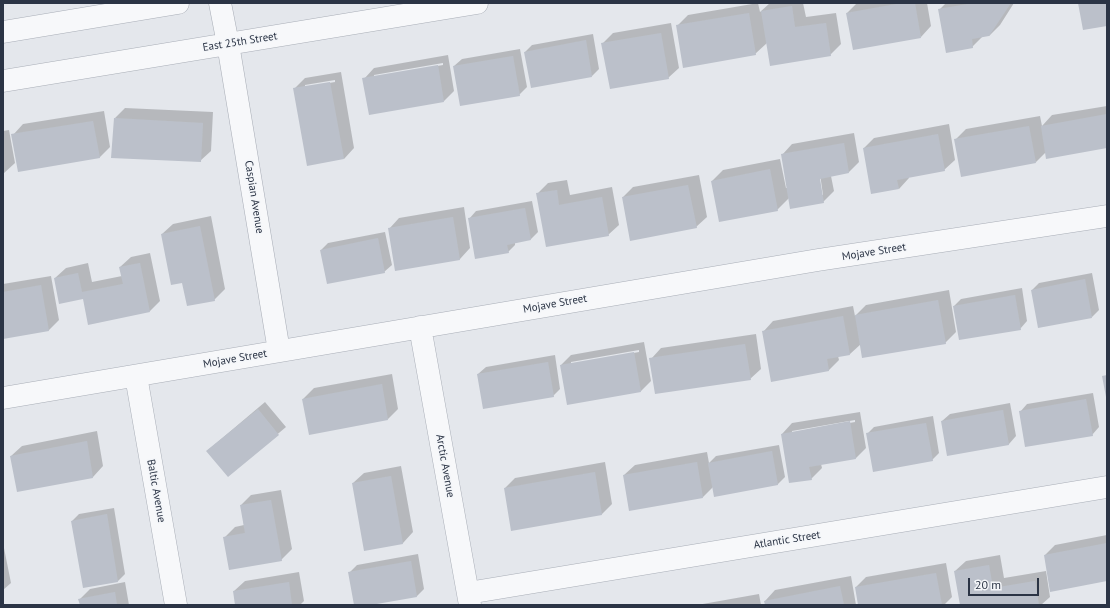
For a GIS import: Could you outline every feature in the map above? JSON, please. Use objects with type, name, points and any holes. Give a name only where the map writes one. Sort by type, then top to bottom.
[{"type":"street","points":[[3,32],[178,3]]},
{"type":"street","name":"Caspian Avenue","points":[[220,3],[279,351]]},
{"type":"street","name":"East 25th Street","points":[[3,81],[477,3]]},
{"type":"street","name":"Mojave Street","points":[[3,398],[818,260],[1107,216]]},
{"type":"street","name":"Arctic Avenue","points":[[420,327],[469,599]]},
{"type":"street","name":"Baltic Avenue","points":[[136,376],[176,605]]},
{"type":"street","name":"Atlantic Street","points":[[469,599],[1107,487]]},
{"type":"building","points":[[902,3],[915,3],[921,38],[853,50],[846,13]]},
{"type":"building","points":[[974,3],[1011,3],[989,36],[972,39],[973,48],[946,53],[938,9]]},
{"type":"building","points":[[1078,3],[1107,3],[1107,26],[1083,30]]},
{"type":"building","points":[[792,6],[795,27],[826,23],[831,56],[770,66],[761,11]]},
{"type":"building","points":[[749,13],[756,55],[683,68],[676,25]]},
{"type":"building","points":[[661,33],[669,79],[610,89],[601,43]]},
{"type":"building","points":[[586,40],[592,77],[531,88],[524,52]]},
{"type":"building","points":[[513,56],[520,96],[460,106],[453,66]]},
{"type":"building","points":[[438,65],[444,102],[369,115],[362,78]]},
{"type":"building","points":[[330,82],[344,159],[307,166],[293,88]]},
{"type":"building","points":[[1107,114],[1107,148],[1046,159],[1041,126]]},
{"type":"building","points":[[114,118],[203,123],[201,162],[111,158]]},
{"type":"building","points":[[93,121],[100,158],[18,172],[11,134]]},
{"type":"building","points":[[1029,126],[1036,163],[961,177],[954,139]]},
{"type":"building","points":[[938,134],[945,171],[897,180],[899,189],[871,194],[863,148]]},
{"type":"building","points":[[844,143],[849,173],[820,179],[824,203],[790,209],[781,154]]},
{"type":"building","points":[[770,169],[778,211],[719,222],[711,181]]},
{"type":"building","points":[[688,185],[697,228],[630,241],[622,197]]},
{"type":"building","points":[[557,190],[559,205],[602,197],[609,236],[546,247],[536,193]]},
{"type":"building","points":[[525,208],[531,240],[507,245],[509,253],[475,259],[468,218]]},
{"type":"building","points":[[453,217],[460,260],[395,271],[388,228]]},
{"type":"building","points":[[200,226],[215,301],[187,306],[182,283],[171,285],[161,234]]},
{"type":"building","points":[[378,238],[385,273],[327,284],[320,250]]},
{"type":"building","points":[[140,263],[150,312],[88,325],[83,299],[59,304],[54,278],[78,273],[82,292],[123,284],[119,267]]},
{"type":"building","points":[[1085,279],[1092,318],[1038,328],[1031,290]]},
{"type":"building","points":[[41,285],[49,331],[3,339],[3,292]]},
{"type":"building","points":[[1015,295],[1021,330],[959,340],[953,306]]},
{"type":"building","points":[[938,300],[946,344],[862,358],[855,315]]},
{"type":"building","points":[[843,316],[850,355],[827,359],[829,371],[771,382],[762,331]]},
{"type":"building","points":[[745,344],[751,380],[655,394],[649,358]]},
{"type":"building","points":[[634,352],[641,392],[567,405],[560,365]]},
{"type":"building","points":[[548,362],[554,397],[483,409],[477,374]]},
{"type":"building","points":[[1107,375],[1107,397],[1106,397],[1102,376]]},
{"type":"building","points":[[382,384],[388,420],[309,435],[302,399]]},
{"type":"building","points":[[1086,399],[1093,436],[1025,447],[1019,411]]},
{"type":"building","points":[[258,409],[279,435],[228,477],[206,451]]},
{"type":"building","points":[[1003,410],[1009,445],[947,456],[941,421]]},
{"type":"building","points":[[850,421],[856,459],[809,467],[812,480],[789,483],[781,434]]},
{"type":"building","points":[[926,423],[933,461],[873,472],[866,433]]},
{"type":"building","points":[[87,441],[93,478],[17,492],[10,456]]},
{"type":"building","points":[[772,451],[778,485],[714,497],[708,463]]},
{"type":"building","points":[[697,462],[703,498],[629,511],[623,475]]},
{"type":"building","points":[[595,472],[602,515],[511,531],[504,488]]},
{"type":"building","points":[[391,476],[403,544],[364,551],[352,483]]},
{"type":"building","points":[[271,500],[282,561],[229,570],[223,537],[245,533],[240,505]]},
{"type":"building","points":[[107,514],[118,582],[83,588],[71,521]]},
{"type":"building","points":[[1107,543],[1107,581],[1050,592],[1044,555]]},
{"type":"building","points":[[411,561],[417,597],[371,605],[354,605],[348,572]]},
{"type":"building","points":[[989,565],[993,588],[1035,581],[1039,605],[960,605],[954,571]]},
{"type":"building","points":[[936,573],[942,605],[858,605],[855,587]]},
{"type":"building","points":[[289,582],[292,605],[235,605],[233,591]]},
{"type":"building","points":[[840,586],[844,605],[765,605],[764,601]]},
{"type":"building","points":[[115,592],[117,605],[80,605],[78,599]]}]
